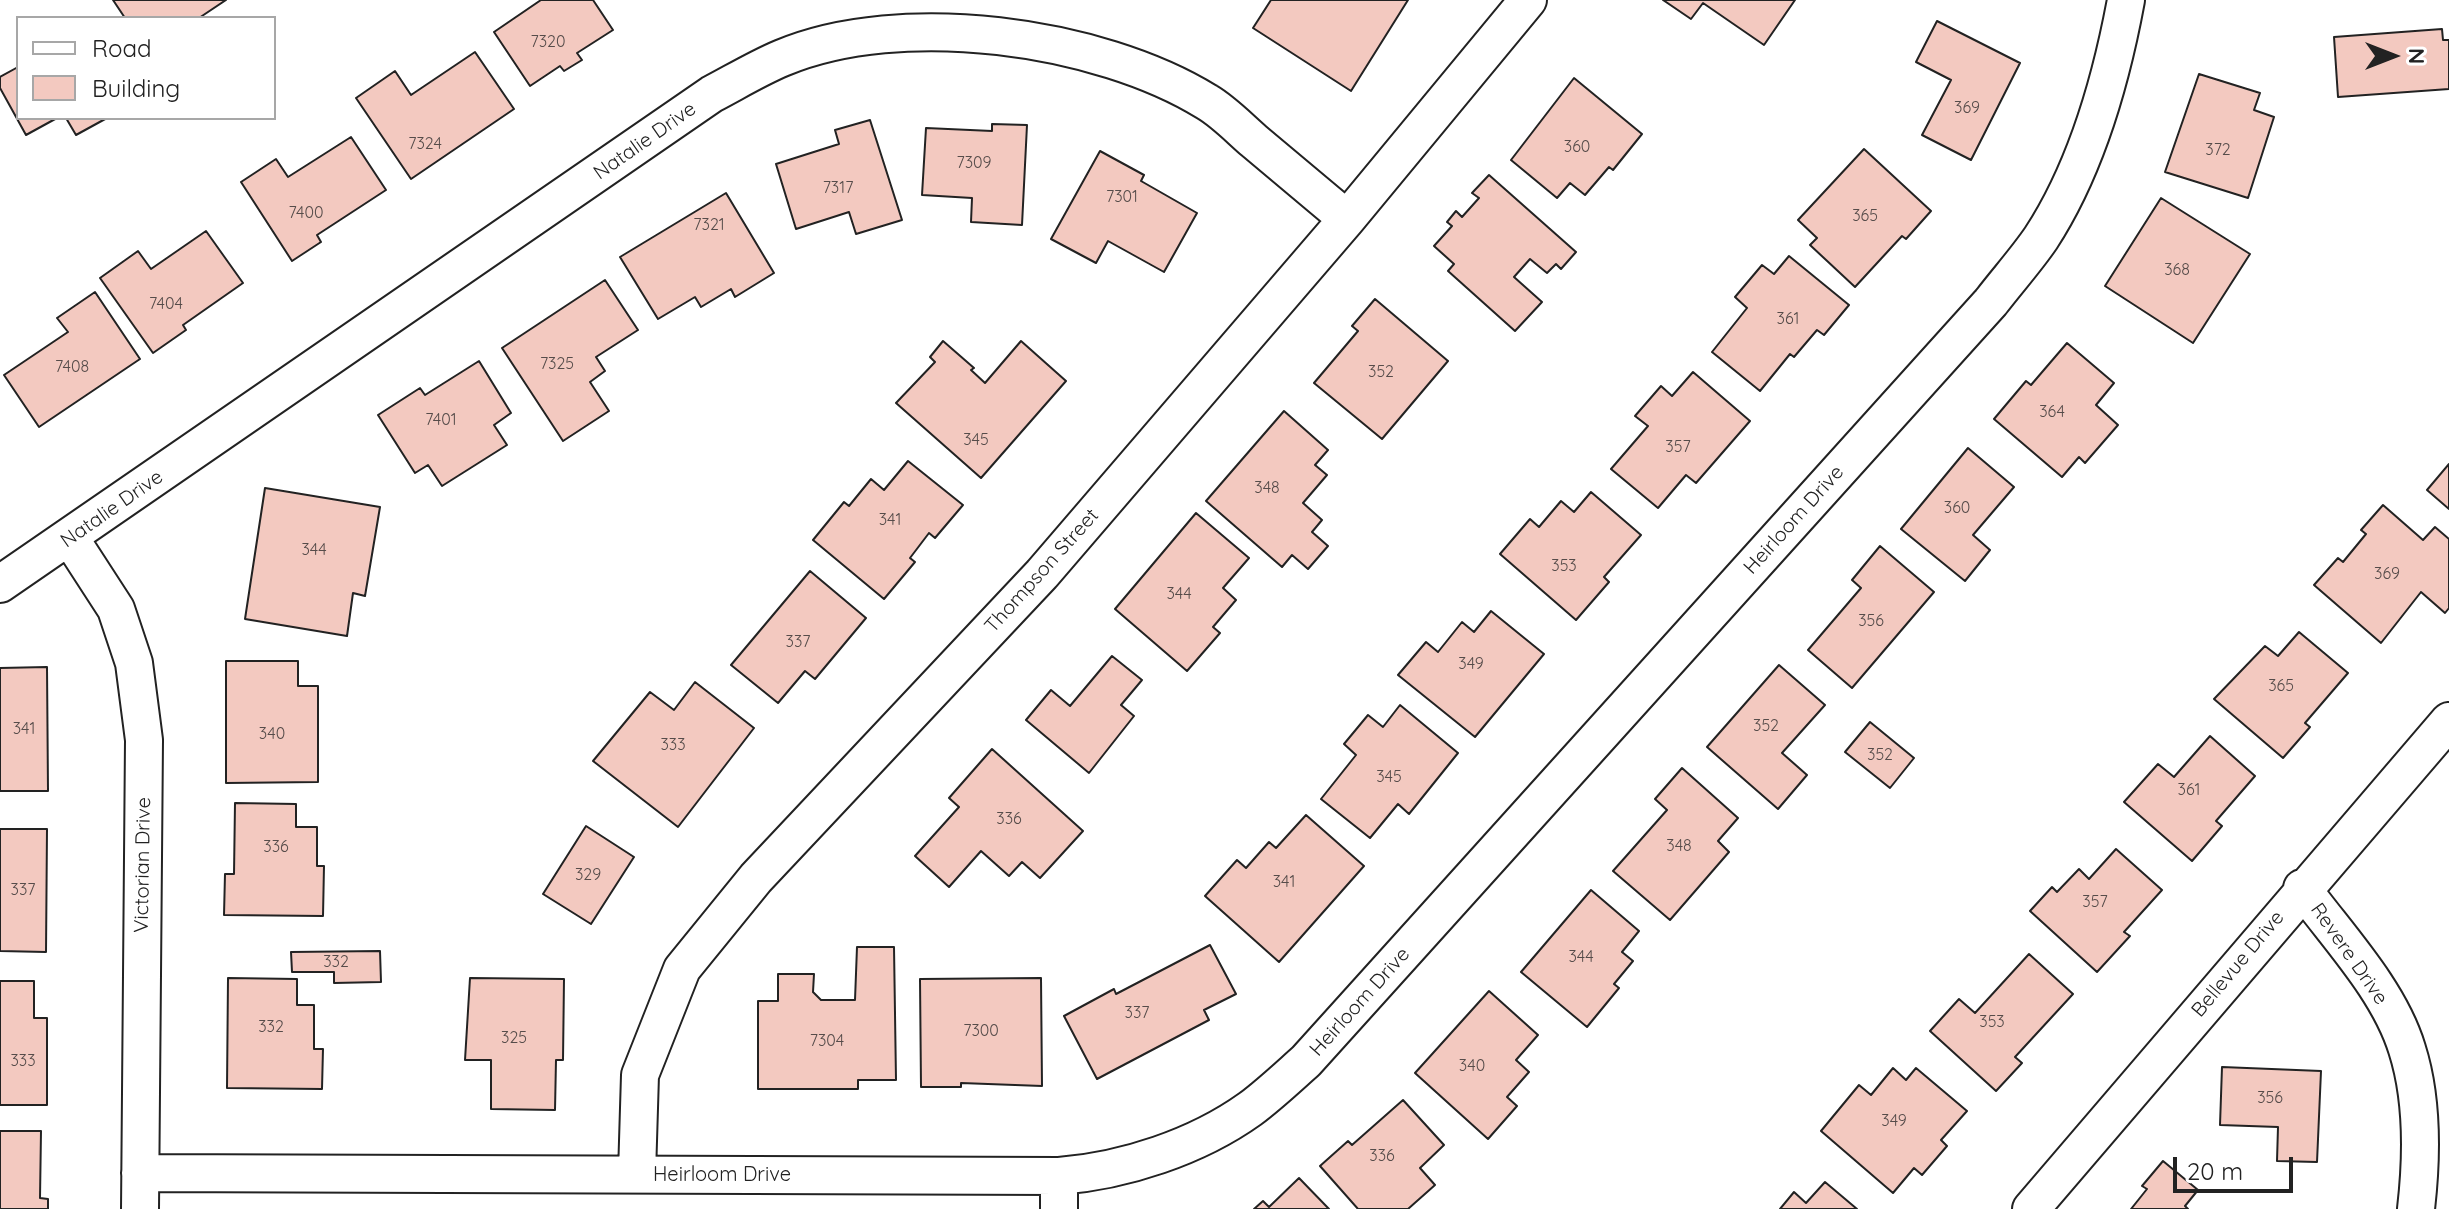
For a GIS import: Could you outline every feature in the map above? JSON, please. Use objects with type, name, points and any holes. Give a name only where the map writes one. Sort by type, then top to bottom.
[{"type":"street","name":"Thompson Street","points":[[637,1174],[640,1075],[682,969],[756,878],[1042,574],[1347,219],[1528,0]]},
{"type":"street","name":"Heirloom Drive","points":[[140,1173],[637,1174],[1059,1192],[1090,1173],[1193,1143],[1249,1110],[1306,1061],[1991,302],[2041,238],[2066,192],[2116,52],[2126,0]]},
{"type":"street","name":"Natalie Drive","points":[[0,584],[712,94],[784,57],[838,42],[913,33],[986,33],[1042,41],[1148,74],[1208,102],[1347,219]]},
{"type":"street","name":"Victorian Drive","points":[[70,538],[116,609],[134,663],[144,740],[140,1209]]},
{"type":"street","name":"Bellevue Drive","points":[[2031,1209],[2302,888],[2449,721]]},
{"type":"street","name":"Revere Drive","points":[[2302,888],[2381,997],[2407,1047],[2417,1100],[2419,1179],[2416,1209]]},
{"type":"building","points":[[113,0],[226,0],[202,16],[124,16]]},
{"type":"building","points":[[541,0],[593,0],[613,30],[577,53],[582,60],[564,71],[560,66],[530,86],[494,32]]},
{"type":"building","points":[[1271,0],[1408,0],[1351,91],[1253,28]]},
{"type":"building","points":[[1663,0],[1795,0],[1764,45],[1703,3],[1691,19]]},
{"type":"building","points":[[1937,21],[2020,63],[1971,160],[1922,135],[1951,80],[1916,62]]},
{"type":"building","points":[[2442,29],[2443,40],[2449,40],[2449,89],[2338,97],[2334,37]]},
{"type":"building","points":[[475,52],[514,109],[411,179],[356,98],[395,71],[411,95]]},
{"type":"building","points":[[16,68],[16,117],[0,88],[0,77]]},
{"type":"building","points":[[2199,74],[2260,93],[2254,110],[2274,117],[2248,198],[2165,172]]},
{"type":"building","points":[[1574,78],[1642,134],[1613,170],[1609,167],[1585,195],[1570,183],[1557,198],[1511,160]]},
{"type":"building","points":[[18,120],[53,120],[26,135]]},
{"type":"building","points":[[67,120],[103,120],[76,135]]},
{"type":"building","points":[[870,120],[902,220],[856,234],[849,212],[796,229],[776,164],[839,144],[835,130]]},
{"type":"building","points":[[992,124],[1027,125],[1022,225],[971,222],[972,198],[922,195],[926,128],[992,131]]},
{"type":"building","points":[[351,137],[386,190],[317,235],[321,242],[292,261],[241,182],[276,159],[288,177]]},
{"type":"building","points":[[1864,149],[1931,211],[1906,239],[1902,236],[1855,287],[1810,245],[1817,238],[1798,220]]},
{"type":"building","points":[[1100,151],[1144,175],[1141,181],[1197,213],[1164,272],[1108,241],[1096,263],[1051,239]]},
{"type":"building","points":[[1489,175],[1576,252],[1561,269],[1556,264],[1547,273],[1530,259],[1514,277],[1542,302],[1515,331],[1448,271],[1454,264],[1434,246],[1452,226],[1447,222],[1456,211],[1462,217],[1479,198],[1472,193]]},
{"type":"building","points":[[726,193],[774,273],[735,297],[731,289],[701,307],[695,297],[658,319],[620,257]]},
{"type":"building","points":[[2161,198],[2250,254],[2193,343],[2105,286]]},
{"type":"building","points":[[206,231],[243,283],[183,325],[186,330],[153,353],[100,278],[138,251],[151,269]]},
{"type":"building","points":[[1789,256],[1849,305],[1824,335],[1817,330],[1794,357],[1790,354],[1760,391],[1712,352],[1747,308],[1735,297],[1762,265],[1774,274]]},
{"type":"building","points":[[605,280],[638,330],[596,357],[605,371],[590,382],[609,411],[563,441],[502,348]]},
{"type":"building","points":[[95,292],[140,359],[39,427],[4,375],[68,332],[57,318]]},
{"type":"building","points":[[1375,299],[1448,361],[1382,439],[1314,383],[1358,331],[1352,326]]},
{"type":"building","points":[[943,341],[974,368],[971,370],[985,383],[1021,341],[1066,381],[981,478],[896,403],[935,362],[930,357]]},
{"type":"building","points":[[2067,343],[2114,383],[2096,405],[2118,425],[2085,463],[2079,457],[2062,477],[1994,419],[2026,381],[2031,385]]},
{"type":"building","points":[[479,361],[511,413],[494,425],[507,445],[442,486],[428,465],[415,473],[378,415],[420,388],[425,395]]},
{"type":"building","points":[[1693,372],[1750,421],[1696,483],[1686,475],[1658,508],[1611,469],[1648,426],[1635,416],[1661,386],[1672,396]]},
{"type":"building","points":[[1284,411],[1328,450],[1315,465],[1327,475],[1303,503],[1322,520],[1312,532],[1328,546],[1308,569],[1292,555],[1282,567],[1206,501]]},
{"type":"building","points":[[1968,448],[2014,487],[1973,535],[1990,550],[1965,581],[1901,529]]},
{"type":"building","points":[[908,461],[963,505],[935,538],[929,533],[910,558],[915,562],[884,599],[813,540],[844,502],[849,506],[871,479],[884,490]]},
{"type":"building","points":[[2449,464],[2449,509],[2427,490]]},
{"type":"building","points":[[265,488],[380,507],[365,596],[353,593],[347,636],[245,619]]},
{"type":"building","points":[[1591,492],[1641,535],[1604,577],[1609,582],[1576,620],[1500,554],[1530,519],[1539,527],[1561,501],[1574,512]]},
{"type":"building","points":[[2383,505],[2423,540],[2435,527],[2449,539],[2449,608],[2445,613],[2421,592],[2381,643],[2314,585],[2338,558],[2343,562],[2366,534],[2361,530]]},
{"type":"building","points":[[1196,513],[1249,558],[1223,588],[1236,600],[1213,627],[1220,633],[1187,671],[1115,609]]},
{"type":"building","points":[[1880,546],[1934,592],[1852,688],[1808,650],[1861,588],[1852,580]]},
{"type":"building","points":[[810,571],[866,618],[815,679],[805,671],[778,703],[731,665]]},
{"type":"building","points":[[1491,611],[1544,654],[1475,737],[1398,675],[1426,642],[1438,652],[1462,622],[1474,632]]},
{"type":"building","points":[[2299,632],[2348,673],[2305,723],[2310,727],[2283,758],[2214,699],[2265,646],[2278,656]]},
{"type":"building","points":[[1112,656],[1142,680],[1121,705],[1134,716],[1089,773],[1026,720],[1051,690],[1070,706]]},
{"type":"building","points":[[226,661],[298,661],[298,686],[318,686],[318,782],[226,783]]},
{"type":"building","points":[[1779,665],[1825,705],[1782,753],[1807,775],[1778,809],[1707,747]]},
{"type":"building","points":[[47,667],[48,791],[0,791],[0,668]]},
{"type":"building","points":[[695,682],[754,728],[678,827],[593,761],[650,692],[674,710]]},
{"type":"building","points":[[1400,705],[1458,753],[1409,814],[1398,804],[1370,838],[1321,799],[1356,755],[1344,744],[1368,715],[1383,727]]},
{"type":"building","points":[[1870,722],[1914,758],[1890,788],[1845,752]]},
{"type":"building","points":[[2210,736],[2255,776],[2216,821],[2222,826],[2192,861],[2124,802],[2158,764],[2174,777]]},
{"type":"building","points":[[992,749],[1083,831],[1040,878],[1022,862],[1009,876],[981,851],[949,887],[915,856],[959,807],[949,798]]},
{"type":"building","points":[[1682,768],[1738,818],[1718,841],[1729,852],[1670,920],[1613,871],[1667,810],[1655,799]]},
{"type":"building","points":[[235,803],[296,804],[296,827],[317,827],[317,866],[324,866],[323,916],[224,915],[225,874],[234,874]]},
{"type":"building","points":[[1306,815],[1364,866],[1279,962],[1205,896],[1237,860],[1246,868],[1269,842],[1276,848]]},
{"type":"building","points":[[586,826],[634,857],[591,924],[543,894]]},
{"type":"building","points":[[0,829],[47,829],[46,952],[0,951]]},
{"type":"building","points":[[2116,849],[2162,890],[2124,932],[2130,936],[2097,972],[2030,911],[2052,887],[2057,892],[2079,869],[2089,879]]},
{"type":"building","points":[[1591,890],[1639,931],[1622,952],[1633,961],[1614,984],[1619,988],[1587,1027],[1521,972]]},
{"type":"building","points":[[1210,945],[1236,994],[1204,1010],[1209,1020],[1097,1079],[1064,1016],[1114,989],[1116,994]]},
{"type":"building","points":[[857,947],[894,947],[896,1080],[858,1080],[858,1089],[758,1089],[758,1001],[778,1001],[778,974],[814,974],[813,992],[821,1000],[855,1000]]},
{"type":"building","points":[[380,951],[381,982],[334,983],[334,972],[292,972],[291,952]]},
{"type":"building","points":[[2029,954],[2073,994],[2015,1057],[2022,1063],[1996,1091],[1930,1031],[1959,999],[1975,1013]]},
{"type":"building","points":[[228,978],[297,979],[297,1005],[314,1005],[314,1049],[323,1049],[322,1089],[227,1088]]},
{"type":"building","points":[[470,978],[564,979],[563,1060],[556,1060],[555,1110],[491,1109],[491,1060],[465,1060]]},
{"type":"building","points":[[1041,978],[1042,1086],[961,1083],[961,1087],[921,1087],[920,979]]},
{"type":"building","points":[[0,981],[34,981],[34,1018],[47,1018],[47,1105],[0,1105]]},
{"type":"building","points":[[1489,991],[1538,1035],[1516,1060],[1529,1072],[1507,1097],[1517,1106],[1488,1139],[1415,1073]]},
{"type":"building","points":[[2222,1067],[2321,1071],[2317,1162],[2277,1161],[2278,1127],[2220,1125]]},
{"type":"building","points":[[1893,1068],[1906,1080],[1916,1068],[1967,1111],[1941,1140],[1947,1146],[1922,1175],[1914,1168],[1893,1193],[1821,1131],[1859,1085],[1871,1095]]},
{"type":"building","points":[[1403,1100],[1444,1145],[1420,1168],[1435,1185],[1408,1209],[1358,1209],[1320,1166],[1348,1141],[1352,1145]]},
{"type":"building","points":[[0,1131],[41,1131],[40,1198],[48,1199],[48,1209],[0,1209]]},
{"type":"building","points":[[2163,1161],[2198,1190],[2185,1206],[2188,1209],[2131,1209],[2147,1189],[2142,1186]]},
{"type":"building","points":[[1299,1178],[1329,1209],[1254,1209],[1263,1201],[1269,1207]]},
{"type":"building","points":[[1825,1182],[1857,1209],[1780,1209],[1794,1192],[1806,1203]]}]
